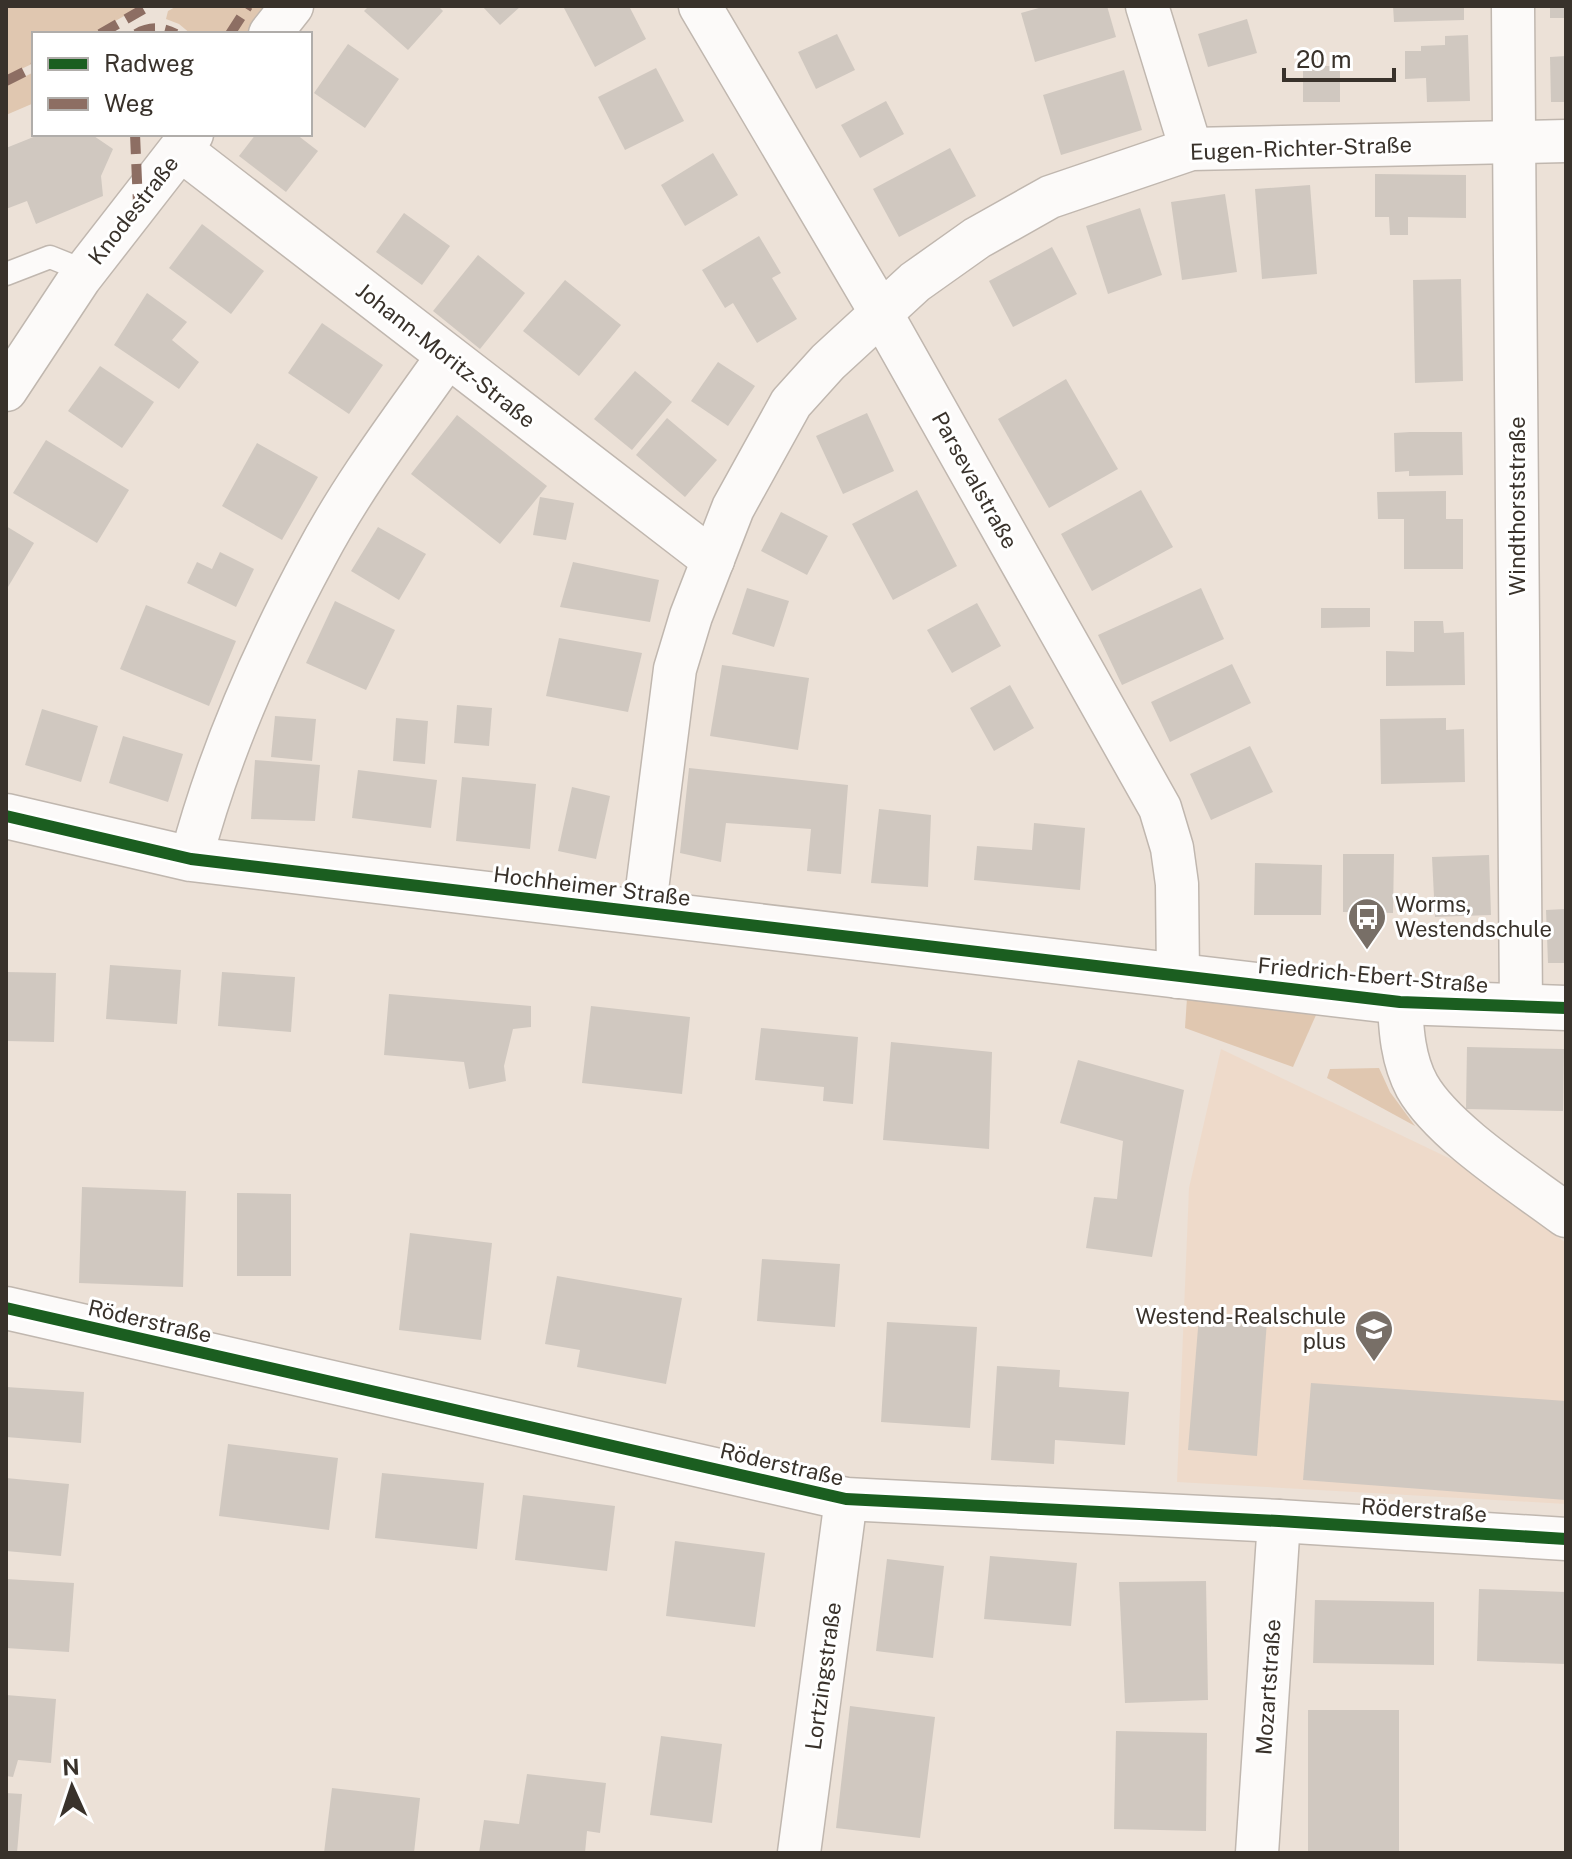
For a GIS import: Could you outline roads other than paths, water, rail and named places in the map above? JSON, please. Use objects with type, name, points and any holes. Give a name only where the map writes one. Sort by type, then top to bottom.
[{"type":"street","points":[[272,32],[292,6]]},
{"type":"street","name":"Parsevalstraße","points":[[700,6],[881,313],[1160,808],[1172,848],[1177,884],[1178,977]]},
{"type":"street","points":[[1147,6],[1191,149]]},
{"type":"street","name":"Windthorststraße","points":[[1513,6],[1521,1007]]},
{"type":"street","name":"Eugen-Richter-Straße","points":[[644,913],[675,669],[691,616],[733,508],[791,403],[828,362],[915,282],[977,238],[1050,197],[1191,149],[1566,141]]},
{"type":"street","name":"Knodestraße","points":[[6,388],[85,271],[186,142]]},
{"type":"street","name":"Johann-Moritz-Straße","points":[[186,142],[447,357],[713,560]]},
{"type":"street","points":[[191,859],[207,799],[246,700],[316,553],[384,445],[447,357]]},
{"type":"street","name":"Hochheimer Straße","points":[[6,816],[191,859],[1178,977]]},
{"type":"street","name":"Friedrich-Ebert-Straße","points":[[1178,977],[1400,1002],[1566,1008]]},
{"type":"street","points":[[1400,1002],[1402,1037],[1408,1061],[1416,1084],[1433,1110],[1566,1215]]},
{"type":"street","name":"Röderstraße","points":[[6,1308],[846,1499],[1566,1539]]},
{"type":"street","name":"Lortzingstraße","points":[[799,1853],[846,1499]]},
{"type":"street","name":"Mozartstraße","points":[[1257,1853],[1279,1521]]},
{"type":"lane","name":"Knodestraße","points":[[6,274],[50,257],[85,271]]},
{"type":"place","name":"Worms, Westendschule","points":[[1367,951]]},
{"type":"place","name":"Westend-Realschule plus","points":[[1374,1363]]}]
